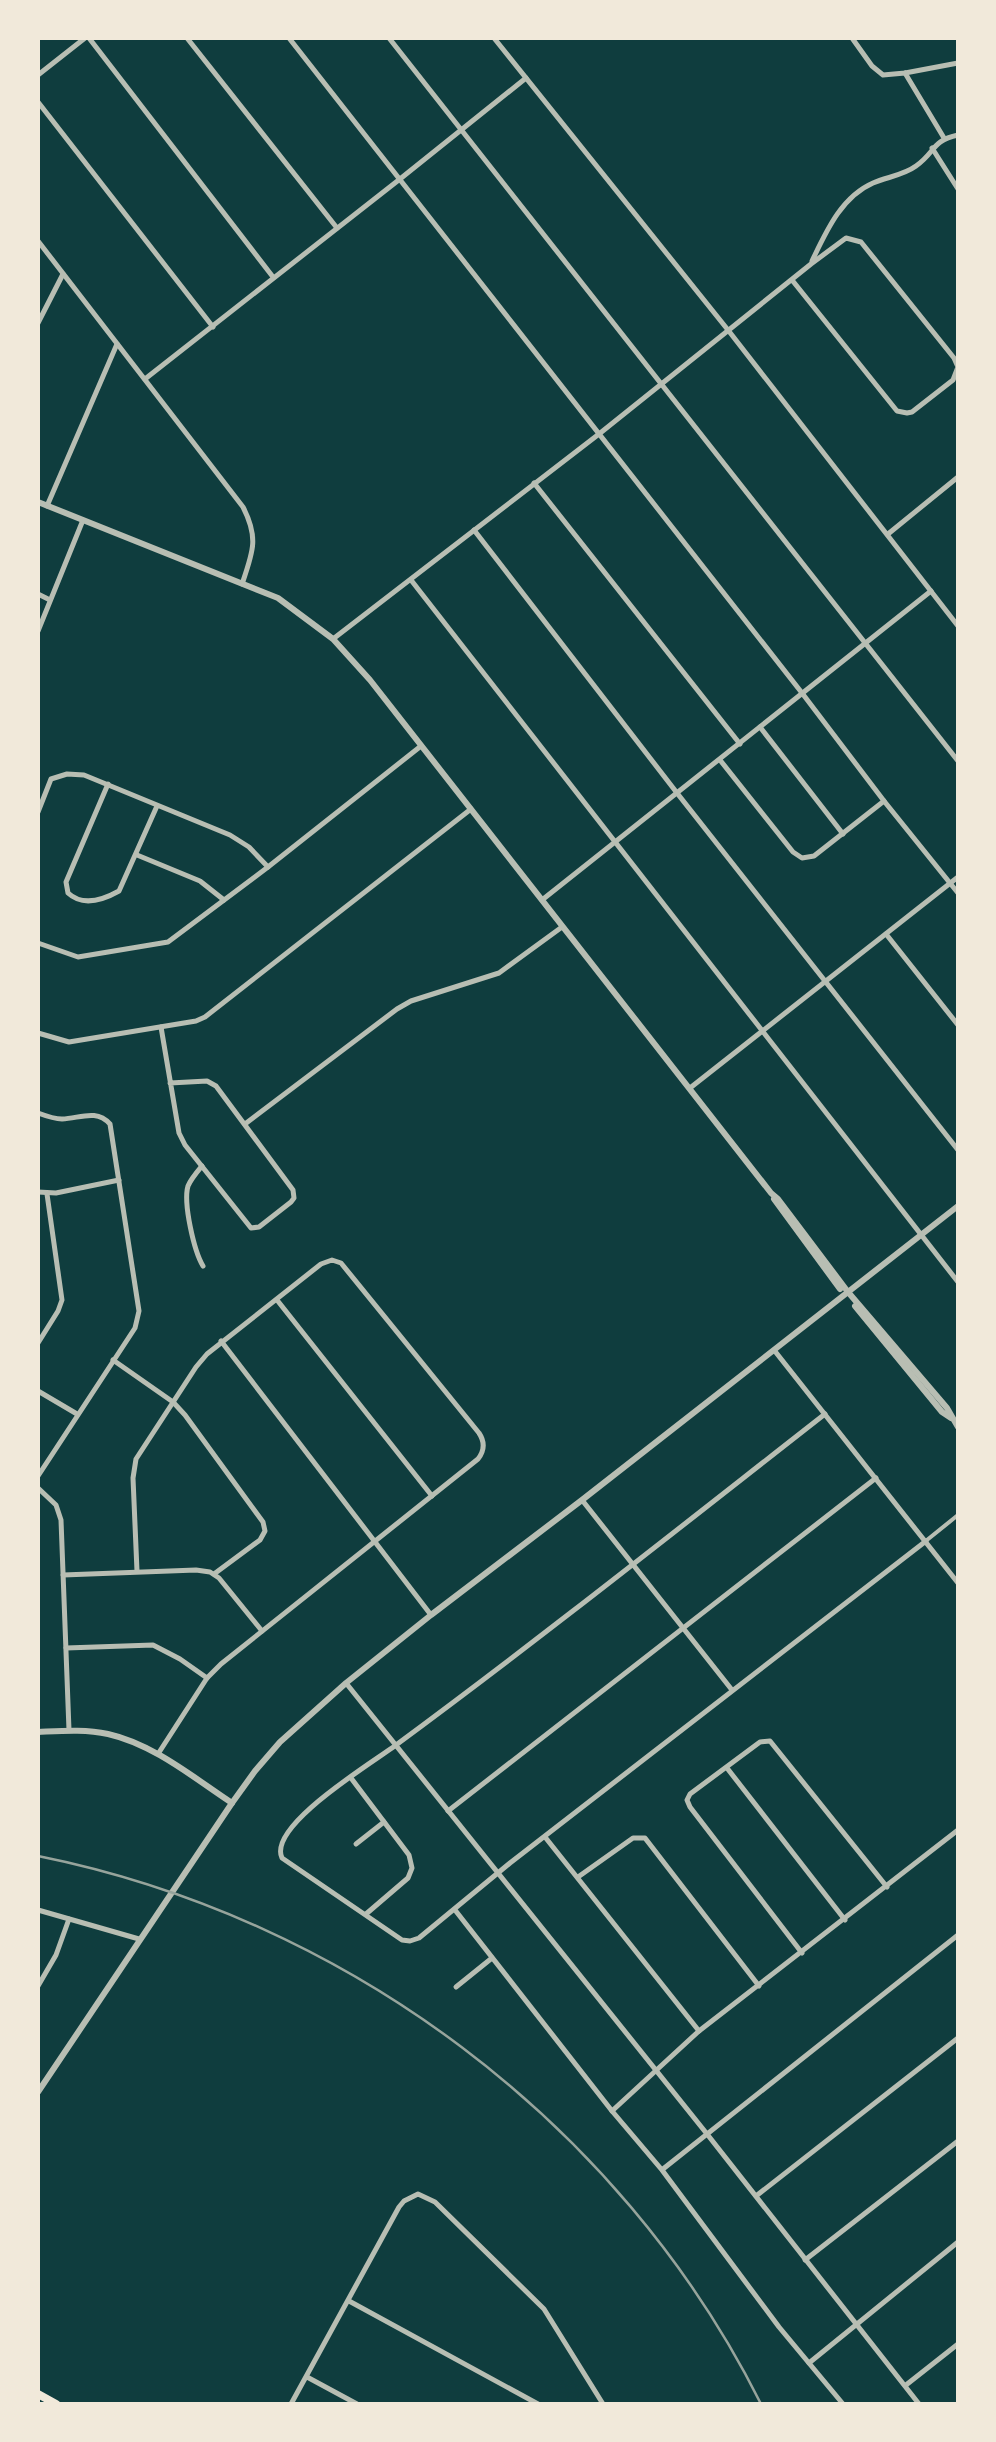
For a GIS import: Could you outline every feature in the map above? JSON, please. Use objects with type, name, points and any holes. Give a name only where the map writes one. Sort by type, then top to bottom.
[{"type":"main road","points":[[38,2394],[56,2404]]},
{"type":"street","points":[[38,75],[87,38],[274,278]]},
{"type":"street","points":[[187,38],[337,228]]},
{"type":"street","points":[[290,38],[958,893]]},
{"type":"street","points":[[389,38],[958,762]]},
{"type":"street","points":[[494,38],[958,626]]},
{"type":"street","points":[[852,38],[880,73],[887,75],[958,62]]},
{"type":"street","points":[[905,73],[944,138]]},
{"type":"street","points":[[145,379],[526,78]]},
{"type":"street","points":[[38,102],[212,327]]},
{"type":"street","points":[[810,264],[827,229],[853,196],[875,182],[912,169],[944,138],[958,135]]},
{"type":"street","points":[[932,148],[958,189]]},
{"type":"street","points":[[333,639],[599,434],[810,264],[846,238],[861,242],[954,358],[956,376],[912,412],[897,410],[792,280]]},
{"type":"street","points":[[38,241],[243,506],[252,524],[254,544],[242,584]]},
{"type":"street","points":[[38,323],[63,274]]},
{"type":"street","points":[[47,506],[117,344]]},
{"type":"street","points":[[888,534],[956,480],[958,490]]},
{"type":"street","points":[[534,483],[740,744]]},
{"type":"street","points":[[38,502],[278,598],[333,639],[370,680],[778,1199],[846,1293],[958,1426]]},
{"type":"street","points":[[38,631],[83,520]]},
{"type":"street","points":[[474,530],[958,1150]]},
{"type":"street","points":[[411,580],[958,1282]]},
{"type":"street","points":[[541,900],[930,590]]},
{"type":"street","points":[[38,594],[50,600]]},
{"type":"street","points":[[760,728],[843,834]]},
{"type":"street","points":[[38,944],[78,957],[172,939],[421,746]]},
{"type":"street","points":[[720,760],[798,855],[805,858],[814,856],[884,800]]},
{"type":"street","points":[[41,779],[84,775],[108,784],[242,842],[268,866]]},
{"type":"street","points":[[38,812],[51,779]]},
{"type":"street","points":[[108,784],[69,874],[68,894],[78,901],[114,894],[122,886],[158,805]]},
{"type":"street","points":[[38,1033],[69,1042],[196,1021],[214,1011],[471,809]]},
{"type":"street","points":[[136,854],[200,882],[224,900]]},
{"type":"street","points":[[688,1089],[958,876]]},
{"type":"street","points":[[245,1124],[397,1009],[498,973],[562,928]]},
{"type":"street","points":[[886,934],[958,1025]]},
{"type":"street","points":[[161,1028],[170,1083],[179,1133],[202,1166],[251,1228],[259,1227],[291,1202],[293,1190],[212,1082],[170,1083]]},
{"type":"street","points":[[38,1114],[58,1119],[94,1114],[106,1119],[112,1130],[139,1316],[135,1328],[38,1476]]},
{"type":"street","points":[[202,1166],[190,1182],[187,1200],[196,1249],[204,1266]]},
{"type":"street","points":[[38,1192],[47,1194],[119,1180]]},
{"type":"street","points":[[38,1343],[62,1300],[47,1194]]},
{"type":"street","points":[[38,2092],[254,1771],[280,1742],[431,1615],[958,1206]]},
{"type":"street","points":[[138,1572],[134,1465],[172,1402],[196,1367],[222,1341],[321,1264],[332,1260],[341,1263],[478,1433],[484,1444],[481,1454],[207,1678],[158,1754]]},
{"type":"street","points":[[278,1300],[432,1496]]},
{"type":"street","points":[[222,1341],[431,1615]]},
{"type":"street","points":[[774,1350],[958,1582]]},
{"type":"street","points":[[113,1360],[172,1402],[265,1527],[260,1540],[214,1574]]},
{"type":"street","points":[[38,1390],[77,1414]]},
{"type":"street","points":[[825,1414],[306,1812],[282,1840],[280,1856],[399,1938],[410,1942],[422,1936],[958,1515]]},
{"type":"street","points":[[447,1811],[876,1478]]},
{"type":"street","points":[[38,1488],[59,1512],[69,1730]]},
{"type":"street","points":[[582,1500],[732,1690]]},
{"type":"street","points":[[63,1575],[196,1570],[214,1574],[262,1631]]},
{"type":"street","points":[[66,1648],[153,1644],[207,1678]]},
{"type":"street","points":[[346,1684],[919,2404]]},
{"type":"street","points":[[38,1732],[112,1734],[158,1754],[232,1803]]},
{"type":"street","points":[[802,1953],[688,1803],[690,1794],[760,1742],[772,1742],[886,1887]]},
{"type":"street","points":[[727,1768],[845,1920]]},
{"type":"street","points":[[350,1778],[410,1858],[412,1870],[407,1880],[366,1914]]},
{"type":"street","points":[[356,1844],[384,1822]]},
{"type":"street","points":[[612,2111],[699,2032],[958,1830]]},
{"type":"street","points":[[545,1836],[699,2032]]},
{"type":"street","points":[[578,1877],[633,1838],[645,1838],[759,1986]]},
{"type":"street","points":[[38,1910],[140,1938]]},
{"type":"street","points":[[455,1910],[843,2404]]},
{"type":"street","points":[[38,1986],[56,1955],[69,1919]]},
{"type":"street","points":[[662,2170],[958,1936]]},
{"type":"street","points":[[456,1986],[492,1958]]},
{"type":"street","points":[[755,2196],[958,2038]]},
{"type":"street","points":[[804,2260],[958,2141]]},
{"type":"street","points":[[291,2404],[399,2207],[410,2196],[424,2195],[436,2202],[544,2309],[603,2404]]},
{"type":"street","points":[[809,2363],[958,2242]]},
{"type":"street","points":[[349,2301],[538,2404]]},
{"type":"street","points":[[905,2386],[958,2344]]},
{"type":"street","points":[[307,2376],[357,2404]]},
{"type":"railway","points":[[38,1856],[152,1886],[261,1928],[365,1982],[462,2048],[551,2123],[632,2208],[702,2302],[761,2404]]}]
